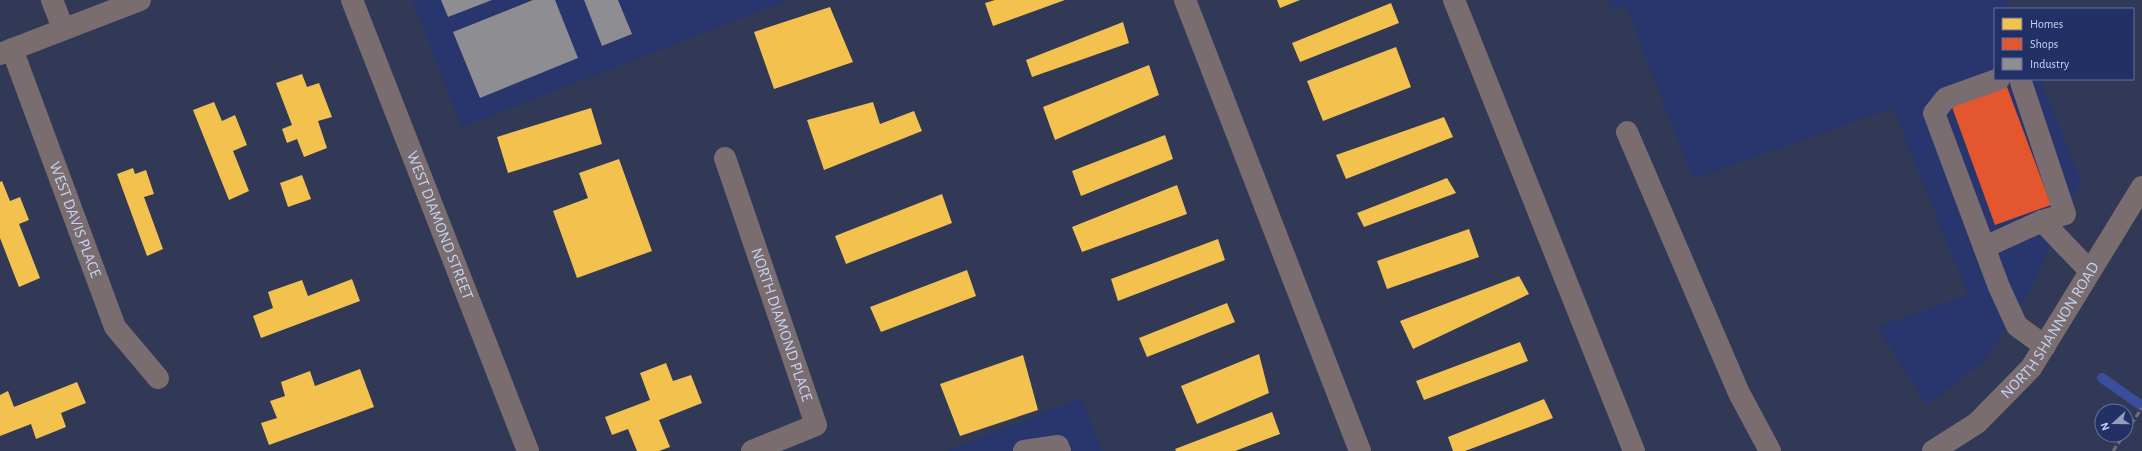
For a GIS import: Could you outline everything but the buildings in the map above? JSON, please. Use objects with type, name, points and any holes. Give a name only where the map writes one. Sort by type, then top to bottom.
[{"type":"street","points":[[52,0],[63,28]]},
{"type":"street","points":[[6,52],[63,28],[140,0]]},
{"type":"street","name":"WEST DIAMOND STREET","points":[[352,0],[528,451]]},
{"type":"street","points":[[1185,0],[1360,451]]},
{"type":"street","points":[[1454,0],[1634,451]]},
{"type":"street","name":"WEST DAVIS PLACE","points":[[6,52],[115,327],[158,378]]},
{"type":"street","points":[[1996,80],[1946,98],[1934,113],[2000,287],[2017,326],[2045,346]]},
{"type":"street","points":[[1985,247],[2042,221],[2065,214],[2020,80]]},
{"type":"street","points":[[1627,132],[1736,386],[1770,451]]},
{"type":"street","name":"NORTH DIAMOND PLACE","points":[[725,158],[816,425],[752,451]]},
{"type":"street","name":"NORTH SHANNON ROAD","points":[[1933,451],[1977,423],[2031,368],[2142,187]]},
{"type":"street","points":[[2042,221],[2090,271]]},
{"type":"street","points":[[1024,451],[1058,446],[1060,451]]},
{"type":"shaded area","points":[[412,0],[788,0],[462,127]]},
{"type":"shaded area","points":[[1608,0],[2007,0],[2011,8],[1994,8],[1994,80],[2040,80],[2081,180],[2027,296],[1983,362],[1927,405],[1877,327],[1968,295],[1893,108],[1693,179],[1626,6],[1612,11]]},
{"type":"shaded area","points":[[1081,398],[1102,451],[948,451]]},
{"type":"waterway","points":[[2102,378],[2142,406]]},
{"type":"railway","points":[[2134,420],[2142,408]]},
{"type":"railway","points":[[2113,451],[2118,443]]}]
